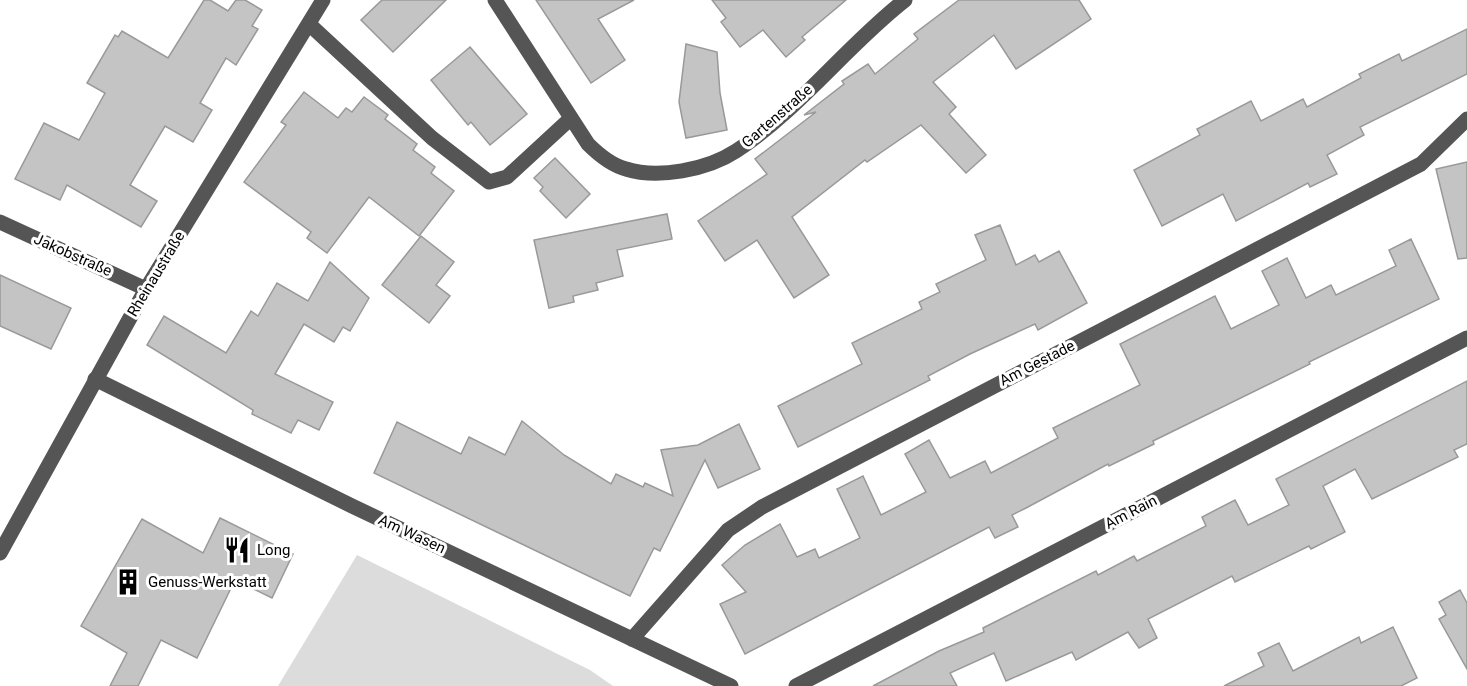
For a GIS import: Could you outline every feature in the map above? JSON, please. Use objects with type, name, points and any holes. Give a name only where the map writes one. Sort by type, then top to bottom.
[{"type":"street","name":"Rheinaustraße","points":[[0,553],[94,379],[146,289],[323,0]]},
{"type":"street","name":"Gartenstraße","points":[[495,0],[588,144],[602,158],[625,169],[653,174],[712,162],[735,152],[764,129],[905,0]]},
{"type":"street","points":[[309,24],[432,138],[489,182],[507,177],[570,119]]},
{"type":"street","name":"Am Gestade","points":[[632,639],[728,530],[762,507],[1421,164],[1467,119]]},
{"type":"street","name":"Jakobstraße","points":[[0,222],[146,289]]},
{"type":"street","name":"Am Rain","points":[[796,686],[1467,339]]},
{"type":"street","name":"Am Wasen","points":[[94,379],[352,506],[731,686]]},
{"type":"shaded area","points":[[357,555],[590,670],[613,686],[278,686]]},
{"type":"building","points":[[204,0],[210,0],[228,11],[236,0],[245,0],[262,10],[252,26],[258,29],[236,65],[226,58],[200,103],[212,110],[193,142],[165,126],[130,185],[157,201],[141,227],[67,185],[60,200],[15,179],[44,123],[79,140],[105,93],[87,83],[115,35],[118,37],[122,31],[168,58]]},
{"type":"building","points":[[382,0],[446,0],[393,52],[361,20]]},
{"type":"building","points":[[536,0],[634,0],[598,19],[625,60],[591,83]]},
{"type":"building","points":[[712,0],[846,0],[802,37],[805,40],[786,57],[763,30],[740,47],[721,22],[726,18]]},
{"type":"building","points":[[959,0],[1079,0],[1091,19],[1016,69],[994,35],[933,82],[956,107],[949,114],[986,155],[966,173],[921,125],[867,162],[865,160],[792,217],[829,275],[794,298],[757,240],[725,261],[698,221],[767,174],[755,159],[816,112],[804,115],[844,84],[842,81],[868,64],[875,74],[918,39],[914,34]]},
{"type":"building","points":[[1467,29],[1467,74],[1360,127],[1364,135],[1327,155],[1337,174],[1310,187],[1308,183],[1236,221],[1223,194],[1162,226],[1134,170],[1200,135],[1197,129],[1251,101],[1261,121],[1303,99],[1307,107],[1361,78],[1359,74],[1399,54],[1402,61]]},
{"type":"building","points":[[686,44],[717,52],[720,93],[727,130],[686,138],[679,102]]},
{"type":"building","points":[[470,47],[527,114],[490,145],[471,122],[468,125],[431,80]]},
{"type":"building","points":[[304,92],[338,118],[346,108],[352,112],[364,97],[388,115],[385,119],[417,144],[413,150],[435,167],[431,173],[454,191],[419,236],[369,197],[327,253],[307,238],[311,232],[244,182],[286,125],[281,122]]},
{"type":"building","points":[[555,158],[590,194],[566,218],[540,191],[543,187],[534,178]]},
{"type":"building","points":[[1467,162],[1467,258],[1458,259],[1436,169]]},
{"type":"building","points":[[667,214],[672,239],[617,250],[623,276],[596,283],[598,290],[573,296],[574,302],[549,308],[534,240]]},
{"type":"building","points":[[1000,225],[1016,265],[1035,255],[1039,262],[1059,251],[1087,303],[1038,330],[1035,324],[970,354],[928,376],[930,380],[798,447],[778,406],[862,364],[852,343],[922,309],[919,302],[940,292],[936,284],[986,260],[975,235]]},
{"type":"building","points":[[421,236],[454,262],[436,285],[450,296],[429,323],[382,285]]},
{"type":"building","points":[[1411,239],[1439,299],[1309,362],[1310,364],[1153,441],[1154,444],[1109,466],[1108,464],[1012,515],[1018,527],[995,538],[989,527],[745,654],[720,604],[746,592],[722,565],[745,545],[780,524],[797,557],[815,549],[819,558],[860,538],[837,489],[863,476],[881,515],[926,492],[905,454],[929,440],[950,478],[985,461],[991,473],[1058,438],[1053,428],[1140,385],[1120,344],[1215,296],[1231,329],[1279,305],[1262,271],[1287,258],[1306,298],[1331,285],[1336,295],[1396,266],[1389,250]]},
{"type":"building","points":[[330,262],[369,298],[350,331],[343,327],[334,342],[304,324],[275,374],[333,402],[319,430],[298,420],[291,433],[252,414],[253,410],[147,345],[164,316],[226,353],[251,311],[258,316],[277,283],[308,301]]},
{"type":"building","points":[[0,275],[71,308],[51,349],[0,326]]},
{"type":"building","points":[[1467,381],[1467,444],[1454,450],[1458,457],[1372,499],[1355,469],[1323,486],[1345,532],[1311,549],[1309,546],[1235,582],[1232,576],[1148,619],[1157,638],[1139,648],[1128,632],[1076,660],[1072,652],[1006,681],[994,653],[950,673],[957,686],[873,686],[939,651],[984,632],[983,628],[1096,571],[1098,575],[1134,556],[1137,561],[1206,526],[1202,517],[1235,500],[1248,525],[1289,505],[1276,479]]},
{"type":"building","points":[[522,421],[564,455],[611,484],[616,474],[643,487],[645,483],[673,496],[661,450],[698,445],[739,424],[760,469],[718,488],[705,460],[660,551],[654,548],[630,596],[374,473],[397,422],[461,454],[469,437],[505,455]]},
{"type":"building","points":[[220,518],[293,554],[272,598],[235,580],[197,658],[161,640],[138,686],[110,686],[127,653],[81,626],[142,519],[203,553]]},
{"type":"building","points":[[1460,590],[1467,603],[1467,669],[1439,619],[1446,615],[1439,602]]},
{"type":"building","points":[[1393,627],[1417,678],[1401,686],[1224,686],[1264,666],[1258,653],[1279,643],[1293,671],[1359,637],[1361,643]]},
{"type":"place","name":"Long","points":[[237,550]]},
{"type":"place","name":"Genuss-Werkstatt","points":[[128,582]]}]
